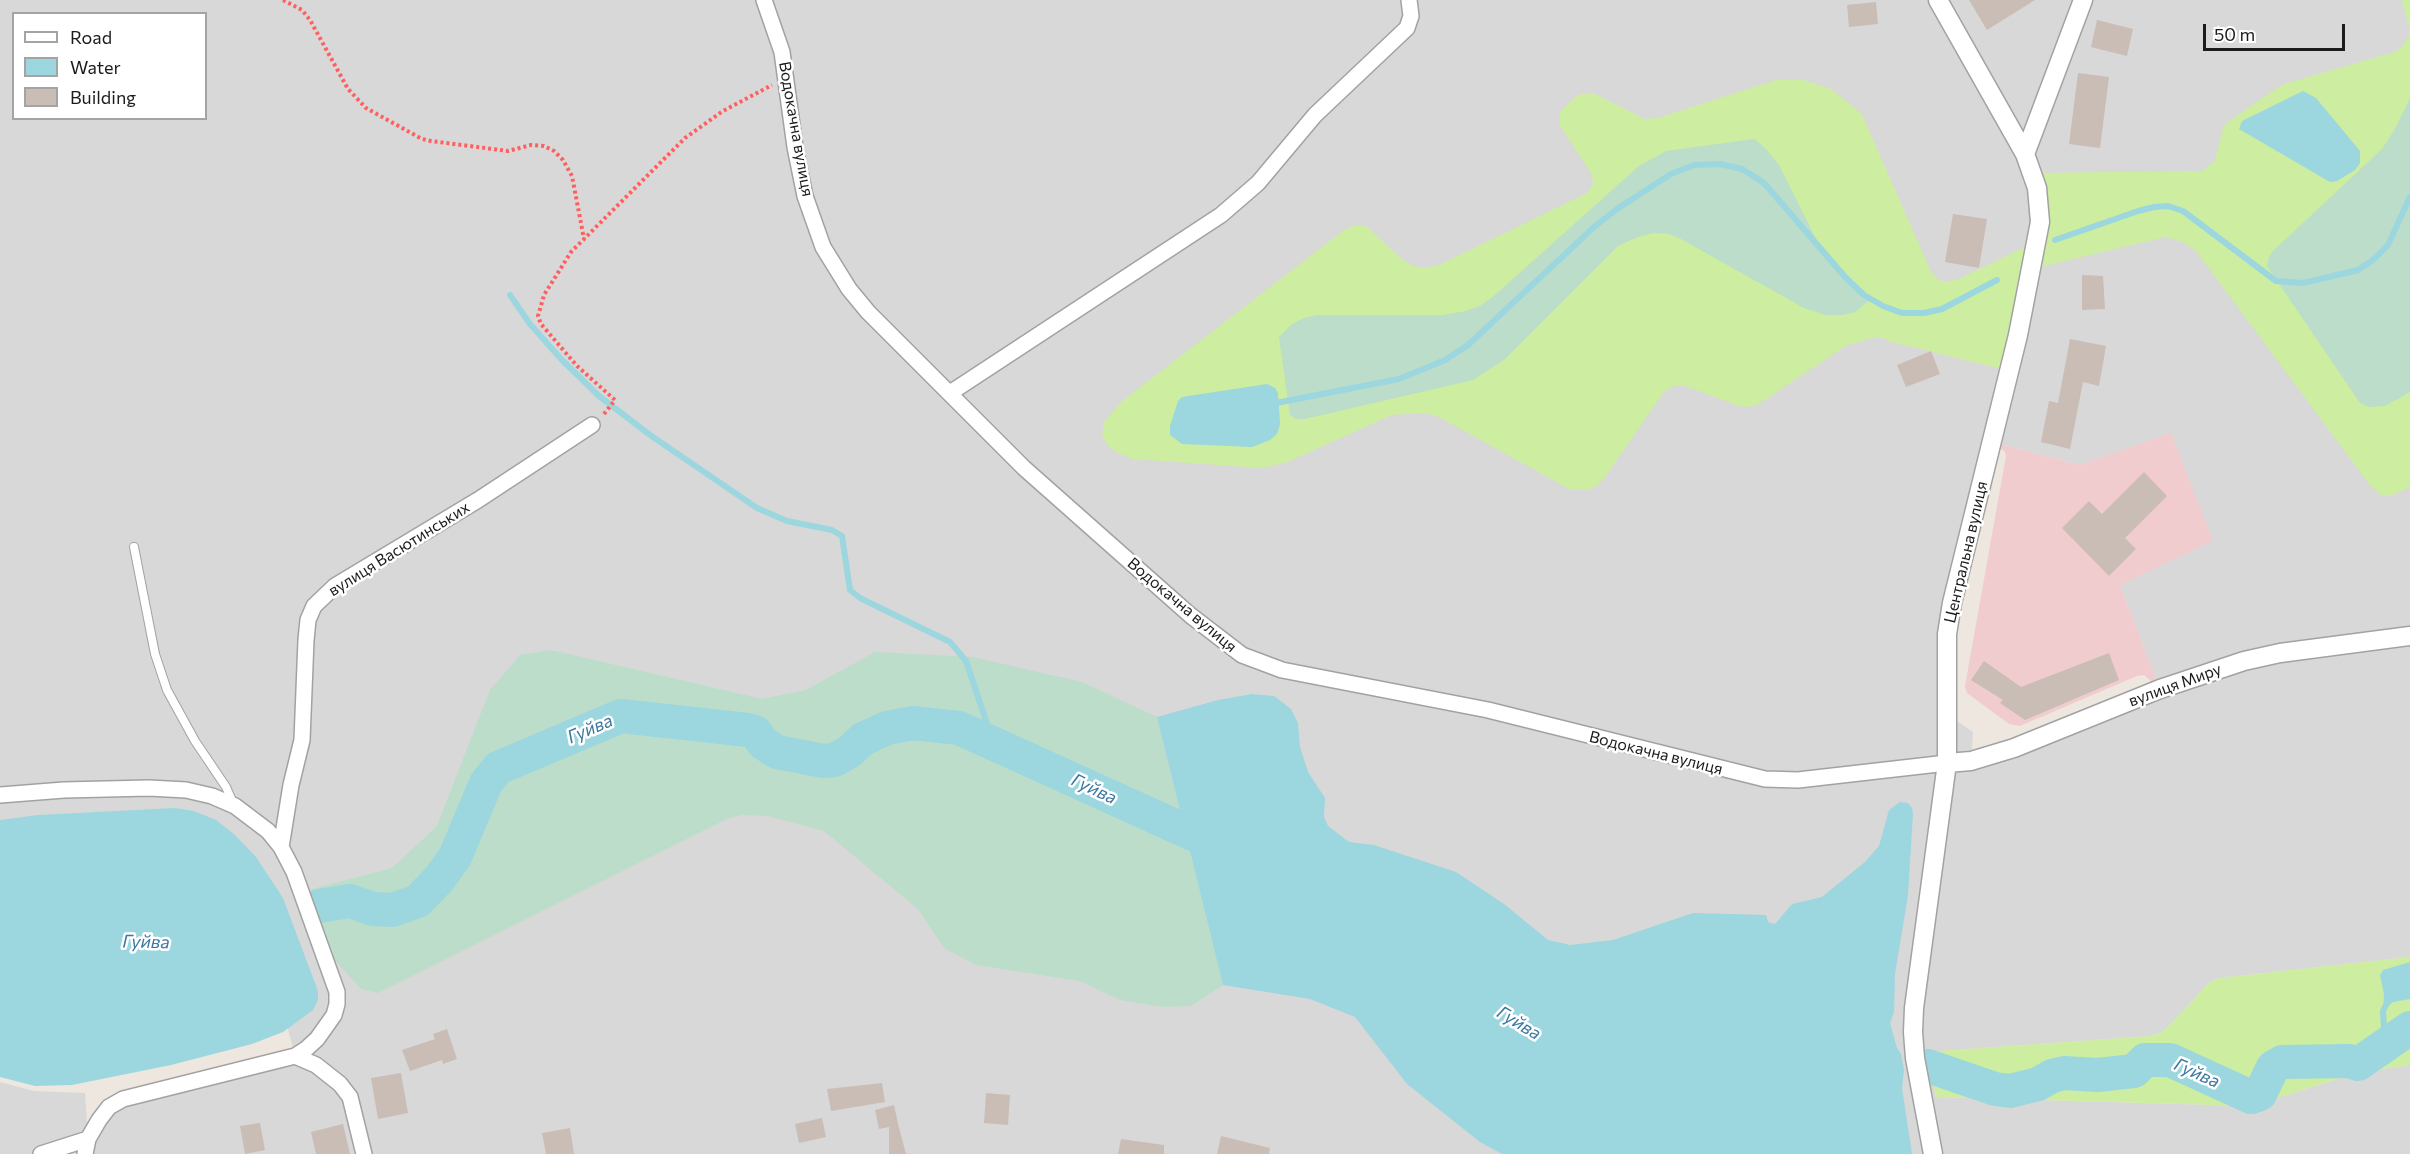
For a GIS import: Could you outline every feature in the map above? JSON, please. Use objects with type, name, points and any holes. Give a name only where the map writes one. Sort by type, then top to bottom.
[{"type":"street","name":"Водокачна вулиця","points":[[764,0],[780,44],[802,181],[823,248],[849,289],[868,312],[1024,468],[1190,615],[1242,655],[1282,670],[1488,710],[1765,779],[1798,780],[1947,763]]},
{"type":"street","points":[[950,393],[1221,215],[1258,183],[1315,115],[1407,28],[1411,16],[1409,0]]},
{"type":"street","name":"Центральна вулиця","points":[[1933,1154],[1915,1058],[1913,1020],[1947,763],[1946,651],[1949,618],[2018,335],[2039,232],[2038,196],[2033,172],[1938,0]]},
{"type":"street","points":[[2025,154],[2083,0]]},
{"type":"street","name":"вулиця Васютинських","points":[[281,847],[291,785],[302,740],[306,640],[308,620],[314,606],[335,586],[460,512],[592,425]]},
{"type":"street","name":"вулиця Миру","points":[[1947,763],[1971,761],[2014,748],[2160,689],[2244,661],[2280,653],[2410,636]]},
{"type":"street","points":[[0,795],[75,789],[149,788],[186,790],[212,796],[234,806],[268,831],[281,847],[294,872],[337,992],[334,1015],[317,1039],[295,1056],[123,1099],[110,1107],[87,1147],[41,1154]]},
{"type":"street","points":[[295,1056],[316,1065],[340,1084],[350,1097],[364,1154]]},
{"type":"lane","points":[[134,547],[155,654],[167,690],[195,741],[226,787],[234,806]]},
{"type":"path","points":[[283,0],[302,10],[310,20],[348,89],[366,108],[422,139],[508,151],[531,145],[543,146],[554,151],[563,160],[572,176],[584,239]]},
{"type":"path","points":[[610,408],[615,402],[612,396],[577,366],[541,324],[538,316],[544,295],[564,261],[685,138],[723,111],[786,78]]},
{"type":"shaded area","points":[[0,0],[2410,0],[2410,957],[2220,978],[2210,982],[2162,1032],[2150,1036],[1927,1052],[1936,1097],[2251,1106],[2360,1072],[2410,1065],[2410,1154],[85,1154],[88,1140],[37,1154],[0,1154],[0,1082],[34,1091],[85,1093],[88,1138],[109,1107],[295,1056],[251,890],[0,910]],"holes":[[[2171,434],[2120,585],[2160,689],[1971,760],[1973,732],[1947,714],[1952,603],[1993,442],[2080,465]]]},
{"type":"shaded area","points":[[2171,433],[2213,541],[2120,585],[2160,689],[2144,675],[2137,676],[2020,726],[2009,724],[1967,693],[1965,686],[2006,456],[2005,452],[1993,442],[2080,465]]},
{"type":"green space","points":[[2402,0],[2410,0],[2410,32]]},
{"type":"green space","points":[[2410,32],[2410,487],[2390,496],[2381,495],[2369,484],[2196,251],[2183,242],[2165,237],[2032,269],[2010,371],[1882,338],[1872,338],[1847,345],[1757,405],[1747,407],[1736,405],[1683,385],[1673,386],[1664,392],[1605,477],[1597,486],[1587,490],[1571,490],[1437,416],[1423,413],[1392,415],[1285,463],[1261,468],[1133,459],[1108,446],[1102,435],[1104,422],[1121,402],[1344,230],[1356,225],[1366,226],[1403,260],[1413,266],[1425,268],[1439,265],[1587,193],[1593,184],[1592,175],[1559,124],[1560,112],[1575,97],[1582,94],[1593,93],[1645,119],[1658,118],[1776,80],[1803,80],[1831,89],[1862,114],[1931,272],[1940,281],[1949,281],[1959,279],[2037,241],[2033,173],[2202,171],[2215,161],[2223,128],[2228,122],[2277,88],[2287,83],[2395,52],[2404,44]]},
{"type":"green space","points":[[2410,98],[2410,392],[2385,406],[2369,407],[2360,403],[2267,266],[2273,251],[2382,149]]},
{"type":"green space","points":[[1754,139],[1779,165],[1821,249],[1846,278],[1871,299],[1855,312],[1826,315],[1804,308],[1681,239],[1669,234],[1654,233],[1618,246],[1504,360],[1473,380],[1305,419],[1297,419],[1290,415],[1279,337],[1291,325],[1304,318],[1317,315],[1443,315],[1480,306],[1639,166],[1666,151]]},
{"type":"green space","points":[[551,650],[762,699],[806,690],[875,652],[973,657],[1082,682],[1157,717],[1223,985],[1191,1006],[1164,1007],[1120,1000],[1080,981],[976,965],[944,948],[918,909],[824,831],[768,816],[743,815],[729,818],[378,993],[361,989],[333,958],[310,894],[312,889],[392,868],[437,826],[490,690],[520,655]]},
{"type":"green space","points":[[2410,957],[2410,1065],[2360,1072],[2251,1106],[1936,1097],[1926,1052],[2150,1036],[2162,1032],[2210,982],[2220,978]]},
{"type":"water","points":[[2303,91],[2316,98],[2360,151],[2360,163],[2355,170],[2337,181],[2330,182],[2239,129],[2242,121]]},
{"type":"water","points":[[1267,384],[1275,388],[1278,393],[1280,424],[1277,434],[1270,440],[1252,447],[1182,444],[1170,435],[1170,426],[1178,401],[1182,397]]},
{"type":"water","points":[[1252,694],[1274,696],[1291,709],[1298,723],[1300,747],[1308,772],[1325,798],[1324,817],[1328,826],[1349,842],[1374,845],[1456,872],[1504,904],[1548,940],[1570,945],[1613,940],[1693,913],[1766,915],[1768,922],[1775,924],[1792,904],[1822,897],[1865,862],[1879,846],[1889,810],[1900,802],[1908,803],[1913,814],[1908,895],[1895,974],[1894,1012],[1890,1023],[1904,1070],[1902,1088],[1912,1154],[1502,1154],[1480,1142],[1407,1084],[1355,1017],[1310,999],[1223,985],[1157,717],[1218,700]]},
{"type":"water","points":[[175,808],[194,811],[216,820],[234,834],[256,857],[283,898],[318,991],[318,1000],[313,1010],[283,1032],[252,1044],[171,1065],[72,1085],[35,1086],[0,1077],[0,820],[38,815]]},
{"type":"water","points":[[2410,962],[2410,999],[2393,1002],[2383,1011],[2384,994],[2380,975],[2383,970]]},
{"type":"building","points":[[1969,0],[2035,0],[1987,30]]},
{"type":"building","points":[[1876,2],[1878,24],[1849,27],[1847,5]]},
{"type":"building","points":[[2097,20],[2133,29],[2127,56],[2091,47]]},
{"type":"building","points":[[2078,73],[2109,77],[2100,148],[2069,144]]},
{"type":"building","points":[[1953,214],[1987,219],[1979,268],[1945,262]]},
{"type":"building","points":[[2082,275],[2103,276],[2105,309],[2082,310]]},
{"type":"building","points":[[2070,339],[2106,346],[2099,386],[2083,382],[2070,449],[2041,442],[2049,401],[2058,403]]},
{"type":"building","points":[[1931,351],[1940,374],[1906,387],[1897,365]]},
{"type":"building","points":[[2144,472],[2167,496],[2125,538],[2136,549],[2109,576],[2062,528],[2089,501],[2102,514]]},
{"type":"building","points":[[2109,653],[2119,680],[2025,720],[2000,703],[2003,700],[1971,680],[1984,661],[2021,687]]},
{"type":"building","points":[[447,1029],[457,1059],[443,1064],[442,1060],[410,1071],[402,1050],[435,1039],[433,1034]]},
{"type":"building","points":[[401,1073],[408,1113],[378,1119],[371,1078]]},
{"type":"building","points":[[882,1083],[885,1102],[831,1111],[827,1089]]},
{"type":"building","points":[[986,1093],[1010,1095],[1008,1125],[984,1123]]},
{"type":"building","points":[[894,1105],[906,1154],[889,1154],[889,1127],[879,1129],[875,1110]]},
{"type":"building","points":[[822,1118],[826,1137],[799,1143],[795,1124]]},
{"type":"building","points":[[260,1123],[265,1150],[245,1154],[240,1126]]},
{"type":"building","points":[[343,1124],[350,1154],[316,1154],[311,1132]]},
{"type":"building","points":[[570,1128],[574,1154],[546,1154],[542,1133]]},
{"type":"building","points":[[1221,1136],[1270,1148],[1269,1154],[1217,1154]]},
{"type":"building","points":[[1121,1139],[1164,1145],[1164,1154],[1118,1154]]},
{"type":"waterway","points":[[1271,404],[1399,379],[1445,360],[1468,345],[1594,227],[1671,174],[1694,165],[1720,164],[1742,169],[1764,183],[1846,278],[1864,295],[1883,306],[1902,313],[1924,313],[1942,309],[1997,280]]},
{"type":"waterway","points":[[2055,240],[2138,211],[2168,206],[2183,211],[2276,281],[2303,283],[2358,270],[2373,260],[2388,245],[2410,197]]},
{"type":"waterway","points":[[510,295],[530,324],[562,360],[599,396],[650,435],[757,508],[787,521],[832,530],[842,536],[850,590],[860,598],[950,642],[966,661],[993,742]]},
{"type":"waterway","name":"Гуйва","points":[[319,906],[350,901],[373,909],[392,910],[418,901],[439,879],[455,857],[486,783],[498,768],[621,716],[748,730],[755,732],[763,743],[777,752],[824,761],[835,760],[850,751],[863,739],[887,728],[913,723],[959,728],[1228,850]]},
{"type":"waterway","points":[[2386,1005],[2383,1011],[2384,1028],[2394,1036]]},
{"type":"waterway","name":"Гуйва","points":[[1928,1066],[1995,1089],[2010,1091],[2038,1084],[2052,1076],[2064,1073],[2097,1075],[2134,1071],[2145,1060],[2170,1060],[2251,1097],[2260,1094],[2273,1067],[2282,1062],[2349,1061],[2358,1064],[2410,1028]]}]
